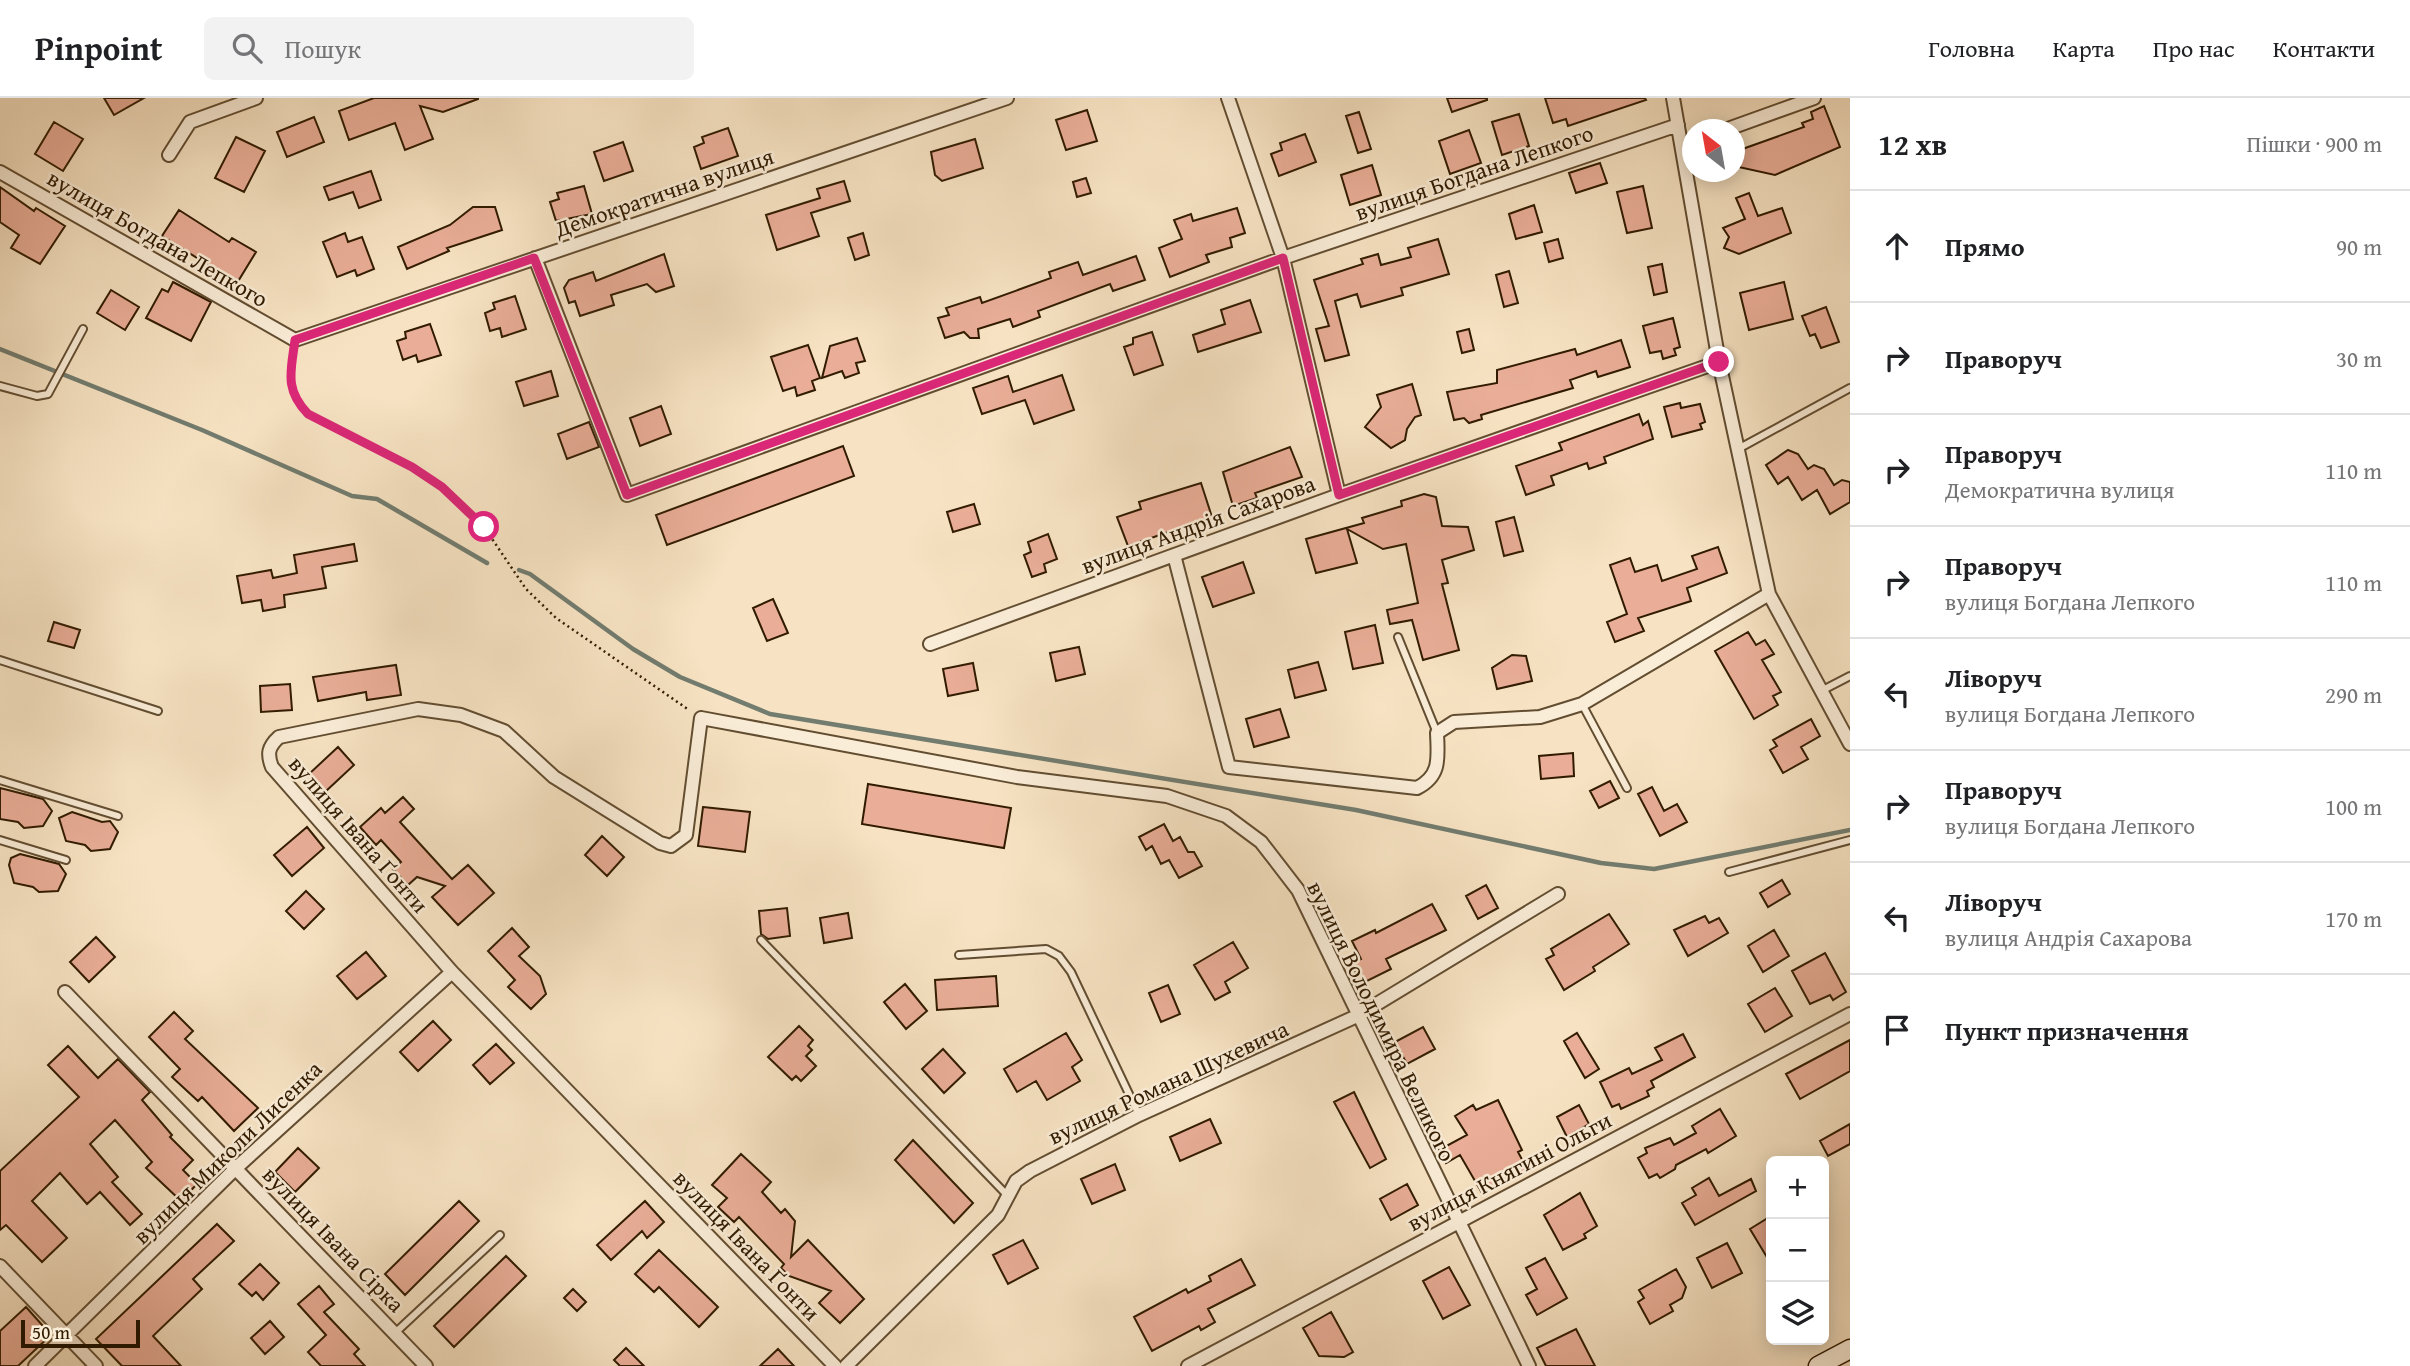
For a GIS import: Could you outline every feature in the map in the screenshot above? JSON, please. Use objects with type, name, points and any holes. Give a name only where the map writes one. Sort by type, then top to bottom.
[{"type":"street","points":[[169,155],[190,122],[256,98]]},
{"type":"street","name":"Демократична вулиця","points":[[295,340],[1007,98]]},
{"type":"street","points":[[1228,98],[1283,258],[1339,495]]},
{"type":"street","points":[[1672,98],[1682,134]]},
{"type":"street","points":[[1745,123],[1814,98]]},
{"type":"street","name":"вулиця Богдана Лепкого","points":[[534,258],[627,495],[1283,258],[1678,125]]},
{"type":"street","name":"вулиця Богдана Лепкого","points":[[0,172],[295,340]]},
{"type":"street","points":[[1692,182],[1719,362],[1769,594],[1850,744]]},
{"type":"street","name":"вулиця Андрія Сахарова","points":[[930,644],[1339,495],[1719,362]]},
{"type":"street","points":[[1174,555],[1229,767],[1417,788],[1430,781],[1437,769],[1437,733],[1454,722],[1540,717],[1582,704],[1769,594]]},
{"type":"street","name":"вулиця Івана Ґонти","points":[[701,718],[686,835],[671,846],[660,843],[554,777],[504,731],[461,715],[418,709],[279,737],[271,744],[267,755],[272,767],[452,972],[835,1366]]},
{"type":"street","name":"вулиця Володимира Великого","points":[[701,718],[1017,777],[1167,796],[1226,816],[1261,842],[1298,890],[1457,1223],[1529,1366]]},
{"type":"street","name":"вулиця Романа Шухевича","points":[[846,1366],[998,1215],[1006,1194],[1016,1181],[1030,1171],[1139,1115],[1357,1016],[1558,894]]},
{"type":"street","name":"вулиця Миколи Лисенка","points":[[35,1366],[236,1168],[452,972]]},
{"type":"street","name":"вулиця Івана Сірка","points":[[65,992],[426,1366]]},
{"type":"street","name":"вулиця Княгині Ольги","points":[[1188,1366],[1850,1014]]},
{"type":"street","points":[[0,1266],[96,1366]]},
{"type":"street","points":[[1818,1366],[1850,1349]]},
{"type":"lane","points":[[0,386],[37,396],[48,394],[83,329]]},
{"type":"lane","points":[[1738,449],[1850,388]]},
{"type":"lane","points":[[1398,637],[1437,733]]},
{"type":"lane","points":[[0,660],[158,712]]},
{"type":"lane","points":[[1821,691],[1850,676]]},
{"type":"lane","points":[[1582,704],[1627,788]]},
{"type":"lane","points":[[0,780],[118,816]]},
{"type":"lane","points":[[1729,872],[1850,840]]},
{"type":"lane","points":[[0,841],[66,860]]},
{"type":"lane","points":[[761,940],[1006,1194]]},
{"type":"lane","points":[[959,955],[1046,949],[1059,956],[1071,972],[1139,1115]]},
{"type":"lane","points":[[395,1333],[500,1235]]},
{"type":"path","points":[[295,340],[290,384],[296,401],[308,414],[412,467],[442,487],[484,527],[526,589],[556,618],[701,718]]},
{"type":"building","points":[[104,98],[144,98],[114,115]]},
{"type":"building","points":[[374,98],[478,99],[443,112],[420,106],[433,139],[405,150],[395,123],[349,140],[339,111]]},
{"type":"building","points":[[1447,98],[1487,98],[1487,100],[1452,112]]},
{"type":"building","points":[[1545,98],[1646,100],[1568,126],[1566,119],[1553,123]]},
{"type":"building","points":[[1824,106],[1840,147],[1775,175],[1745,168],[1745,148],[1804,127],[1802,123],[1813,119],[1811,112]]},
{"type":"building","points":[[1087,110],[1097,141],[1066,150],[1056,120]]},
{"type":"building","points":[[1359,112],[1371,149],[1358,153],[1346,116]]},
{"type":"building","points":[[1519,114],[1529,146],[1502,155],[1492,122]]},
{"type":"building","points":[[314,117],[324,142],[287,157],[277,132]]},
{"type":"building","points":[[54,122],[83,139],[63,171],[35,154]]},
{"type":"building","points":[[728,128],[738,156],[701,169],[694,147],[704,143],[702,137]]},
{"type":"building","points":[[1469,130],[1481,163],[1450,174],[1439,141]]},
{"type":"building","points":[[1305,134],[1316,162],[1279,176],[1271,154],[1282,150],[1280,143]]},
{"type":"building","points":[[236,137],[265,151],[244,192],[215,178]]},
{"type":"building","points":[[975,139],[983,168],[942,181],[935,175],[931,152]]},
{"type":"building","points":[[623,142],[633,171],[604,181],[594,152]]},
{"type":"building","points":[[1600,163],[1607,183],[1576,193],[1569,173]]},
{"type":"building","points":[[1372,165],[1381,195],[1350,205],[1341,175]]},
{"type":"building","points":[[371,171],[381,200],[359,208],[353,192],[329,200],[324,187]]},
{"type":"building","points":[[1086,178],[1091,193],[1077,197],[1073,182]]},
{"type":"building","points":[[844,181],[850,201],[811,213],[819,236],[777,250],[766,215],[820,198],[817,189]]},
{"type":"building","points":[[584,186],[592,214],[556,221],[550,202],[559,199],[557,193]]},
{"type":"building","points":[[1643,186],[1652,228],[1627,233],[1617,192]]},
{"type":"building","points":[[0,187],[34,211],[36,208],[65,226],[40,264],[11,248],[19,235],[0,222]]},
{"type":"building","points":[[1749,193],[1758,216],[1782,208],[1791,233],[1739,254],[1724,248],[1729,237],[1723,228],[1745,219],[1736,198]]},
{"type":"building","points":[[1534,205],[1542,232],[1516,239],[1509,214]]},
{"type":"building","points":[[473,207],[495,207],[502,230],[447,248],[449,251],[407,269],[398,247],[450,225]]},
{"type":"building","points":[[1237,208],[1245,233],[1230,238],[1232,247],[1206,255],[1209,262],[1170,277],[1159,248],[1182,239],[1174,220],[1191,214],[1193,221]]},
{"type":"building","points":[[179,210],[229,242],[232,238],[256,252],[237,283],[162,236]]},
{"type":"building","points":[[345,233],[348,242],[362,237],[374,269],[357,276],[355,270],[337,277],[323,242]]},
{"type":"building","points":[[863,233],[869,255],[855,260],[848,238]]},
{"type":"building","points":[[1438,239],[1449,274],[1401,288],[1403,295],[1361,307],[1357,294],[1335,301],[1349,355],[1325,361],[1316,329],[1329,326],[1314,280],[1363,264],[1361,259],[1378,254],[1381,265],[1411,257],[1408,248]]},
{"type":"building","points":[[1558,239],[1563,258],[1549,262],[1544,243]]},
{"type":"building","points":[[664,254],[674,286],[656,292],[647,284],[611,295],[614,305],[580,316],[575,301],[569,303],[564,288],[569,280],[593,272],[596,281]]},
{"type":"building","points":[[1136,256],[1145,280],[1113,291],[1110,284],[1038,311],[1040,317],[1013,327],[1010,319],[978,329],[979,338],[970,338],[964,332],[945,338],[938,318],[949,315],[946,308],[980,297],[982,303],[1051,278],[1049,272],[1078,262],[1083,275]]},
{"type":"building","points":[[1662,264],[1667,292],[1654,295],[1648,267]]},
{"type":"building","points":[[1509,271],[1518,303],[1504,307],[1496,275]]},
{"type":"building","points":[[173,282],[211,302],[191,341],[146,318],[162,289],[168,292]]},
{"type":"building","points":[[1784,282],[1793,319],[1749,330],[1740,293]]},
{"type":"building","points":[[111,290],[139,307],[125,330],[97,313]]},
{"type":"building","points":[[515,296],[526,329],[502,337],[500,328],[490,331],[485,313],[495,309],[493,303]]},
{"type":"building","points":[[1250,300],[1261,332],[1198,352],[1193,335],[1225,324],[1221,310]]},
{"type":"building","points":[[1826,307],[1839,342],[1821,348],[1815,334],[1810,336],[1802,316]]},
{"type":"building","points":[[1673,318],[1680,347],[1674,349],[1676,355],[1663,359],[1661,351],[1650,353],[1643,326]]},
{"type":"building","points":[[430,324],[441,355],[418,362],[416,355],[403,360],[397,341],[406,338],[405,332]]},
{"type":"building","points":[[1469,329],[1474,350],[1462,353],[1457,332]]},
{"type":"building","points":[[1152,332],[1163,365],[1134,375],[1124,347],[1133,344],[1133,338]]},
{"type":"building","points":[[857,338],[865,361],[856,363],[859,373],[845,378],[842,371],[822,378],[830,346]]},
{"type":"building","points":[[1621,340],[1630,367],[1598,377],[1596,371],[1570,380],[1573,388],[1481,415],[1482,419],[1469,423],[1464,418],[1454,420],[1447,392],[1497,383],[1497,370],[1575,349],[1577,355]]},
{"type":"building","points":[[808,345],[820,378],[812,381],[815,390],[797,396],[795,387],[783,391],[771,357]]},
{"type":"building","points":[[551,371],[558,396],[524,406],[516,382]]},
{"type":"building","points":[[1062,375],[1074,410],[1034,424],[1025,400],[982,414],[973,388],[1008,376],[1013,392]]},
{"type":"building","points":[[1412,384],[1421,415],[1415,417],[1407,429],[1405,440],[1391,448],[1365,427],[1381,407],[1377,395]]},
{"type":"building","points":[[1680,403],[1681,408],[1700,404],[1705,422],[1700,424],[1702,429],[1672,437],[1664,407]]},
{"type":"building","points":[[661,406],[671,434],[640,446],[630,418]]},
{"type":"building","points":[[1639,414],[1643,425],[1648,421],[1653,439],[1604,457],[1606,463],[1589,469],[1587,463],[1551,476],[1554,485],[1526,495],[1516,466],[1562,450],[1559,443]]},
{"type":"building","points":[[589,422],[599,447],[567,459],[558,434]]},
{"type":"building","points":[[843,446],[854,476],[667,545],[656,515]]},
{"type":"building","points":[[1290,447],[1302,477],[1255,493],[1257,498],[1233,506],[1223,472]]},
{"type":"building","points":[[1788,450],[1798,454],[1808,469],[1814,465],[1824,469],[1834,485],[1842,480],[1850,482],[1850,502],[1830,514],[1817,490],[1802,500],[1788,477],[1778,484],[1766,465]]},
{"type":"building","points":[[1201,483],[1212,517],[1128,546],[1117,517],[1141,509],[1139,502]]},
{"type":"building","points":[[1424,494],[1436,497],[1442,526],[1468,527],[1474,550],[1442,560],[1448,583],[1442,584],[1459,650],[1423,660],[1412,620],[1390,624],[1387,610],[1418,603],[1406,544],[1383,549],[1347,529],[1357,563],[1316,573],[1306,539],[1364,523],[1362,518],[1402,506],[1401,501]]},
{"type":"building","points":[[974,504],[980,524],[953,532],[947,512]]},
{"type":"building","points":[[1514,517],[1523,551],[1504,556],[1496,522]]},
{"type":"building","points":[[1048,534],[1057,559],[1044,564],[1046,572],[1032,577],[1024,555],[1031,552],[1028,542]]},
{"type":"building","points":[[354,544],[357,561],[322,567],[326,588],[284,595],[285,607],[263,611],[261,600],[242,603],[237,576],[271,570],[273,578],[297,573],[294,555]]},
{"type":"building","points":[[1718,547],[1727,573],[1687,588],[1691,601],[1638,618],[1644,631],[1615,642],[1607,622],[1627,614],[1610,565],[1630,558],[1635,572],[1657,565],[1662,581],[1697,569],[1692,556]]},
{"type":"building","points":[[1243,562],[1254,593],[1213,607],[1202,577]]},
{"type":"building","points":[[773,599],[788,633],[767,641],[753,608]]},
{"type":"building","points":[[54,622],[80,630],[74,648],[48,641]]},
{"type":"building","points":[[1375,625],[1383,663],[1353,669],[1345,632]]},
{"type":"building","points":[[1748,632],[1756,645],[1765,640],[1774,654],[1762,660],[1781,692],[1773,696],[1778,705],[1754,719],[1715,651]]},
{"type":"building","points":[[1079,647],[1085,674],[1056,681],[1050,653]]},
{"type":"building","points":[[1512,655],[1526,656],[1532,681],[1497,689],[1492,668]]},
{"type":"building","points":[[1318,662],[1326,690],[1295,698],[1288,670]]},
{"type":"building","points":[[973,663],[978,690],[948,696],[943,669]]},
{"type":"building","points":[[396,665],[401,695],[367,700],[366,692],[318,701],[313,677]]},
{"type":"building","points":[[290,684],[292,710],[261,712],[260,686]]},
{"type":"building","points":[[1280,709],[1289,737],[1254,747],[1246,719]]},
{"type":"building","points":[[1811,719],[1820,736],[1801,747],[1808,759],[1783,773],[1770,750],[1777,746],[1773,740]]},
{"type":"building","points":[[338,747],[354,765],[325,792],[309,774]]},
{"type":"building","points":[[1573,753],[1574,776],[1541,779],[1539,756]]},
{"type":"building","points":[[1610,781],[1619,798],[1599,808],[1590,791]]},
{"type":"building","points":[[868,784],[1011,808],[1004,848],[862,824]]},
{"type":"building","points":[[1652,787],[1664,811],[1677,804],[1687,822],[1660,836],[1638,794]]},
{"type":"building","points":[[0,788],[43,799],[52,811],[43,826],[24,828],[18,822],[0,819]]},
{"type":"building","points":[[403,797],[414,809],[400,822],[452,879],[468,865],[494,893],[458,925],[432,897],[445,886],[417,877],[408,885],[393,869],[401,862],[381,840],[376,845],[360,827],[381,808],[385,813]]},
{"type":"building","points":[[703,807],[750,812],[745,852],[698,846]]},
{"type":"building","points":[[72,812],[102,822],[110,821],[118,832],[110,849],[91,851],[85,845],[66,841],[59,818]]},
{"type":"building","points":[[1164,824],[1173,841],[1180,837],[1188,852],[1194,852],[1202,866],[1179,878],[1169,860],[1161,864],[1152,846],[1146,850],[1139,837]]},
{"type":"building","points":[[307,827],[324,848],[292,876],[274,855]]},
{"type":"building","points":[[602,836],[624,857],[607,876],[585,855]]},
{"type":"building","points":[[20,854],[59,864],[66,874],[58,891],[39,892],[33,887],[14,883],[9,865],[11,858]]},
{"type":"building","points":[[1782,880],[1790,894],[1768,907],[1760,893]]},
{"type":"building","points":[[1486,885],[1498,908],[1478,919],[1466,896]]},
{"type":"building","points":[[306,891],[324,909],[304,929],[286,911]]},
{"type":"building","points":[[1432,904],[1446,930],[1386,959],[1391,969],[1361,984],[1351,963],[1361,959],[1352,941],[1375,930],[1376,933]]},
{"type":"building","points":[[787,908],[790,936],[768,939],[761,934],[759,911]]},
{"type":"building","points":[[848,913],[852,938],[824,943],[820,918]]},
{"type":"building","points":[[1609,914],[1629,944],[1593,967],[1595,971],[1564,990],[1546,959],[1554,955],[1551,949]]},
{"type":"building","points":[[1705,916],[1709,923],[1719,918],[1728,933],[1688,956],[1674,930]]},
{"type":"building","points":[[512,928],[529,947],[519,956],[540,976],[546,994],[531,1009],[508,987],[515,980],[488,951]]},
{"type":"building","points":[[1774,930],[1789,956],[1763,972],[1748,946]]},
{"type":"building","points":[[96,937],[115,957],[89,982],[70,962]]},
{"type":"building","points":[[1233,942],[1248,968],[1225,982],[1230,992],[1215,1000],[1194,965]]},
{"type":"building","points":[[366,952],[386,976],[357,999],[337,976]]},
{"type":"building","points":[[1825,953],[1846,992],[1833,1000],[1830,995],[1810,1004],[1792,971]]},
{"type":"building","points":[[996,976],[998,1006],[937,1010],[935,980]]},
{"type":"building","points":[[905,984],[927,1011],[906,1029],[884,1002]]},
{"type":"building","points":[[1168,985],[1180,1014],[1161,1022],[1149,993]]},
{"type":"building","points":[[1775,988],[1792,1016],[1765,1032],[1748,1004]]},
{"type":"building","points":[[174,1012],[193,1031],[185,1039],[258,1108],[234,1131],[202,1097],[198,1101],[172,1077],[180,1069],[149,1037]]},
{"type":"building","points":[[433,1021],[451,1040],[418,1071],[400,1052]]},
{"type":"building","points":[[799,1026],[813,1040],[808,1046],[812,1050],[806,1056],[816,1066],[801,1081],[796,1076],[792,1080],[768,1057]]},
{"type":"building","points":[[1423,1027],[1435,1049],[1407,1064],[1395,1042]]},
{"type":"building","points":[[1066,1033],[1082,1060],[1072,1067],[1080,1081],[1047,1100],[1036,1081],[1017,1092],[1004,1069]]},
{"type":"building","points":[[1577,1033],[1599,1069],[1585,1078],[1564,1041]]},
{"type":"building","points":[[1683,1034],[1695,1057],[1651,1081],[1654,1087],[1647,1091],[1649,1096],[1621,1109],[1619,1104],[1612,1107],[1600,1082],[1629,1068],[1632,1074],[1662,1060],[1655,1048]]},
{"type":"building","points":[[1850,1040],[1850,1071],[1800,1099],[1786,1074]]},
{"type":"building","points":[[496,1044],[514,1063],[490,1084],[473,1065]]},
{"type":"building","points":[[68,1046],[98,1078],[118,1059],[150,1092],[142,1100],[172,1135],[170,1137],[193,1160],[183,1170],[197,1184],[181,1201],[146,1168],[152,1162],[115,1120],[90,1144],[118,1177],[112,1182],[142,1214],[130,1225],[100,1192],[87,1204],[60,1173],[32,1201],[67,1238],[42,1262],[6,1225],[0,1230],[0,1171],[79,1097],[48,1065]]},
{"type":"building","points":[[943,1049],[965,1073],[944,1093],[922,1069]]},
{"type":"building","points":[[1354,1092],[1386,1159],[1370,1168],[1334,1102]]},
{"type":"building","points":[[1498,1100],[1522,1150],[1518,1152],[1528,1171],[1482,1193],[1460,1155],[1446,1163],[1439,1150],[1467,1135],[1455,1116],[1473,1105],[1476,1110]]},
{"type":"building","points":[[1579,1105],[1589,1124],[1567,1137],[1557,1117]]},
{"type":"building","points":[[1720,1109],[1736,1136],[1708,1153],[1706,1149],[1676,1165],[1675,1169],[1660,1178],[1657,1174],[1649,1178],[1638,1158],[1647,1153],[1645,1148],[1670,1138],[1674,1145],[1696,1133],[1692,1126]]},
{"type":"building","points":[[1210,1119],[1221,1143],[1180,1161],[1170,1137]]},
{"type":"building","points":[[1850,1124],[1850,1144],[1828,1156],[1820,1141]]},
{"type":"building","points":[[913,1140],[973,1203],[954,1223],[895,1160]]},
{"type":"building","points":[[298,1148],[319,1168],[295,1192],[275,1172]]},
{"type":"building","points":[[741,1154],[771,1182],[762,1192],[781,1213],[785,1209],[795,1221],[791,1257],[808,1240],[864,1299],[840,1323],[819,1303],[831,1291],[789,1276],[781,1268],[784,1264],[739,1217],[734,1222],[718,1207],[727,1198],[712,1185]]},
{"type":"building","points":[[1115,1164],[1125,1190],[1092,1204],[1081,1179]]},
{"type":"building","points":[[1709,1178],[1719,1196],[1751,1179],[1756,1191],[1695,1225],[1682,1203],[1696,1195],[1692,1188]]},
{"type":"building","points":[[1407,1184],[1418,1205],[1391,1220],[1380,1199]]},
{"type":"building","points":[[1580,1193],[1597,1226],[1584,1234],[1586,1238],[1563,1250],[1544,1215]]},
{"type":"building","points":[[459,1201],[479,1221],[405,1295],[385,1274]]},
{"type":"building","points":[[645,1201],[664,1222],[647,1238],[642,1231],[611,1260],[597,1245]]},
{"type":"building","points":[[1766,1219],[1766,1256],[1750,1229]]},
{"type":"building","points":[[217,1224],[234,1241],[193,1279],[202,1289],[153,1336],[181,1366],[122,1366],[96,1339]]},
{"type":"building","points":[[1023,1240],[1038,1268],[1008,1284],[993,1255]]},
{"type":"building","points":[[1727,1243],[1742,1273],[1712,1288],[1697,1258]]},
{"type":"building","points":[[659,1250],[718,1307],[699,1327],[659,1287],[654,1292],[635,1274]]},
{"type":"building","points":[[506,1256],[526,1276],[454,1347],[434,1326]]},
{"type":"building","points":[[1545,1258],[1567,1298],[1537,1315],[1526,1295],[1537,1289],[1526,1268]]},
{"type":"building","points":[[1241,1259],[1255,1285],[1208,1309],[1215,1322],[1201,1330],[1199,1326],[1152,1351],[1134,1317],[1186,1289],[1188,1293],[1211,1281],[1209,1276]]},
{"type":"building","points":[[260,1264],[279,1283],[263,1300],[256,1292],[252,1296],[239,1284]]},
{"type":"building","points":[[1449,1267],[1470,1305],[1443,1319],[1423,1281]]},
{"type":"building","points":[[1676,1269],[1686,1287],[1682,1298],[1670,1305],[1673,1311],[1650,1324],[1638,1302],[1644,1298],[1639,1290]]},
{"type":"building","points":[[319,1286],[334,1304],[324,1312],[359,1349],[354,1354],[365,1366],[321,1366],[308,1352],[326,1335],[298,1304]]},
{"type":"building","points":[[573,1289],[586,1302],[577,1311],[564,1298]]},
{"type":"building","points":[[26,1307],[51,1335],[18,1366],[0,1366],[0,1331]]},
{"type":"building","points":[[1331,1312],[1353,1352],[1344,1357],[1319,1356],[1303,1328]]},
{"type":"building","points":[[270,1321],[284,1337],[265,1354],[251,1338]]},
{"type":"building","points":[[1576,1329],[1595,1366],[1546,1366],[1537,1348]]},
{"type":"building","points":[[626,1348],[644,1366],[620,1366],[614,1360]]},
{"type":"building","points":[[778,1349],[794,1366],[760,1366]]},
{"type":"waterway","points":[[0,349],[202,430],[352,496],[377,499],[487,563]]},
{"type":"waterway","points":[[519,570],[530,574],[633,649],[680,677],[770,714],[1356,810],[1601,863],[1654,869],[1850,830]]},
{"type":"route","points":[[484,527],[442,487],[412,467],[308,414],[296,401],[290,384],[295,340],[534,258],[627,495],[1283,258],[1339,495],[1719,362]]}]
